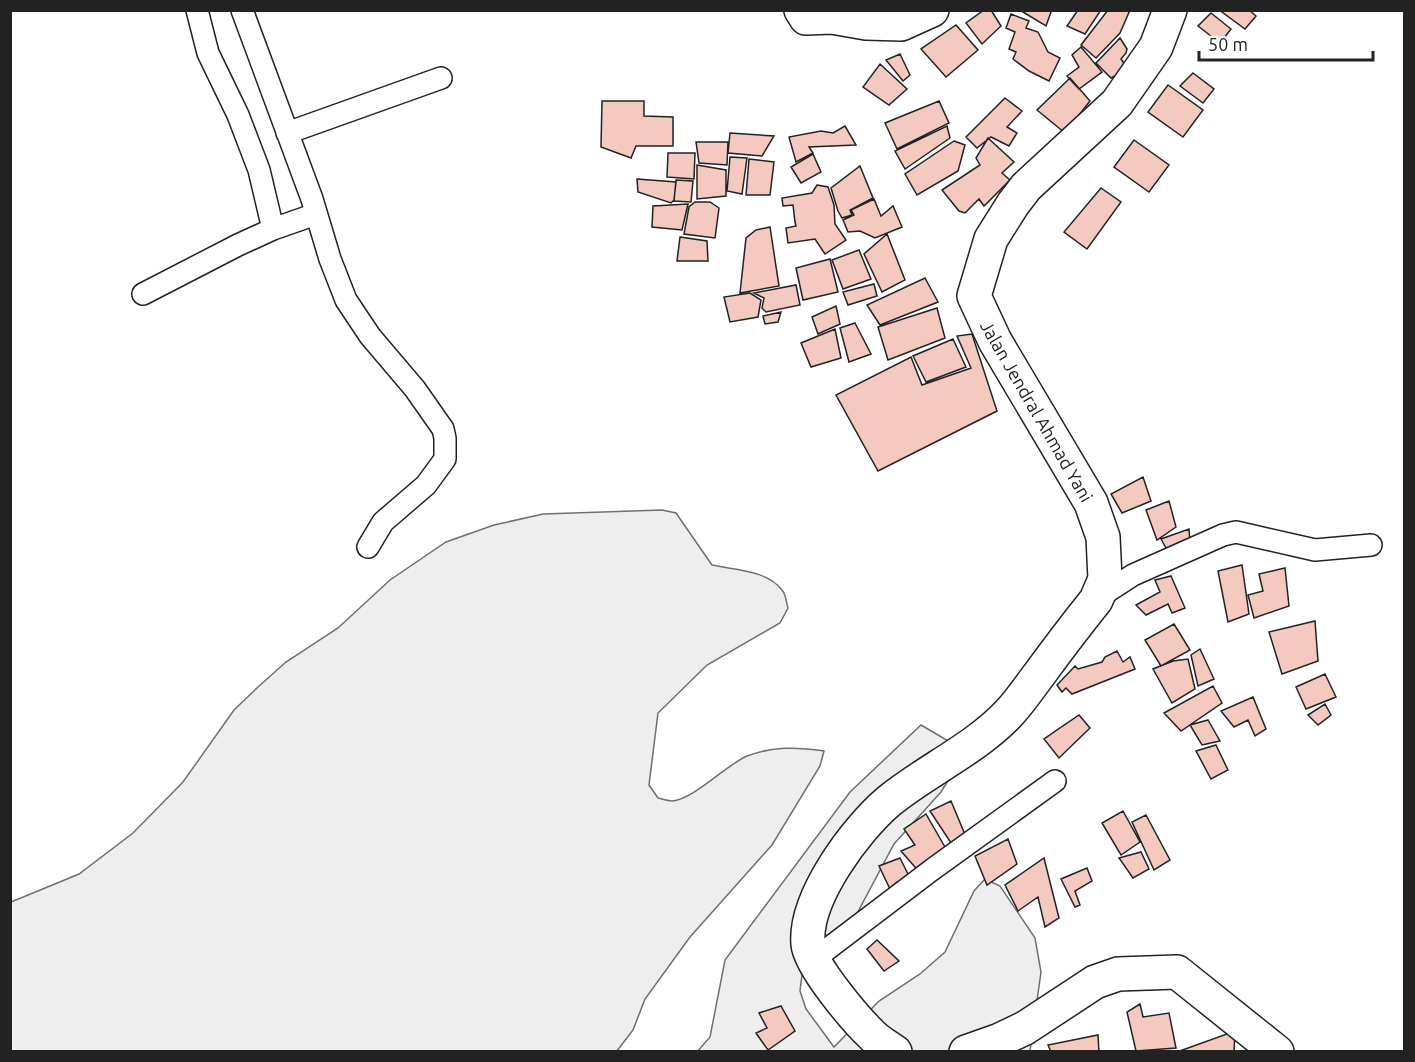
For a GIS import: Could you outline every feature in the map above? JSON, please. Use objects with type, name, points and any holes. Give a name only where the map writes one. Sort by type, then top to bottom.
[{"type":"main road","points":[[801,10],[806,18],[832,17],[866,23],[901,24],[932,10]]},
{"type":"main road","name":"Jalan Jendral Ahmad Yani","points":[[895,1052],[874,1037],[842,1002],[813,960],[808,944],[811,920],[820,891],[836,863],[861,831],[889,802],[988,731],[1010,712],[1096,600],[1105,579],[1103,537],[1092,502],[1013,373],[974,296],[991,239],[1013,204],[1026,187],[1117,104],[1156,47],[1170,10]]},
{"type":"main road","points":[[966,1052],[1025,1028],[1095,982],[1118,974],[1177,972],[1277,1052]]},
{"type":"street","points":[[197,10],[208,53],[238,115],[259,170],[273,229]]},
{"type":"street","points":[[242,10],[346,300],[370,336],[415,389],[442,429],[445,438],[445,459],[426,485],[383,522],[369,547]]},
{"type":"street","points":[[287,133],[441,78]]},
{"type":"street","points":[[143,294],[273,229],[316,214]]},
{"type":"street","points":[[1096,600],[1133,575],[1223,535],[1236,532],[1315,550],[1371,545]]},
{"type":"street","points":[[813,960],[1054,782]]},
{"type":"shaded area","points":[[662,510],[676,513],[712,565],[768,578],[776,583],[783,592],[788,608],[780,623],[707,665],[658,713],[649,785],[658,798],[672,801],[690,795],[747,756],[766,750],[786,748],[824,751],[820,766],[772,845],[690,937],[645,999],[633,1030],[617,1051],[11,1051],[11,902],[79,874],[133,833],[183,782],[234,710],[286,662],[338,628],[390,580],[446,542],[494,525],[543,514]]},
{"type":"shaded area","points":[[921,725],[950,742],[951,776],[941,792],[894,844],[853,921],[811,959],[802,975],[800,991],[806,1009],[834,1047],[879,1001],[920,974],[945,952],[974,891],[985,879],[1000,886],[1035,938],[1041,972],[1030,1051],[697,1052],[710,1037],[725,960],[850,792]]},
{"type":"building","points":[[984,10],[991,10],[1001,26],[982,44],[966,23]]},
{"type":"building","points":[[1025,10],[1051,12],[1046,26],[1023,12]]},
{"type":"building","points":[[1078,10],[1101,10],[1085,34],[1067,26]]},
{"type":"building","points":[[1108,10],[1130,10],[1120,33],[1096,58],[1081,45]]},
{"type":"building","points":[[1223,10],[1249,10],[1256,16],[1245,29],[1222,12]]},
{"type":"building","points":[[1211,13],[1231,29],[1220,43],[1198,26]]},
{"type":"building","points":[[1011,14],[1029,21],[1026,28],[1038,32],[1048,52],[1060,58],[1049,81],[1029,71],[1013,59],[1016,52],[1009,49],[1015,32],[1006,28]]},
{"type":"building","points":[[956,25],[978,50],[946,77],[921,49]]},
{"type":"building","points":[[1120,38],[1127,49],[1121,59],[1128,69],[1111,78],[1096,63]]},
{"type":"building","points":[[1081,47],[1102,72],[1079,89],[1067,76],[1079,67],[1072,55]]},
{"type":"building","points":[[900,54],[910,75],[903,81],[886,60]]},
{"type":"building","points":[[880,64],[907,89],[889,105],[863,87]]},
{"type":"building","points":[[1193,73],[1214,89],[1203,103],[1180,86]]},
{"type":"building","points":[[1070,78],[1090,101],[1065,133],[1037,110]]},
{"type":"building","points":[[1168,85],[1203,110],[1183,137],[1148,112]]},
{"type":"building","points":[[1005,98],[1022,111],[1007,127],[1017,133],[1009,146],[991,137],[977,148],[966,137]]},
{"type":"building","points":[[602,101],[644,101],[644,116],[673,117],[673,146],[636,146],[631,158],[601,147]]},
{"type":"building","points":[[939,101],[949,123],[897,149],[885,123]]},
{"type":"building","points":[[845,126],[856,145],[809,147],[813,153],[796,162],[789,137],[821,131],[833,133]]},
{"type":"building","points":[[947,126],[950,138],[905,169],[895,151]]},
{"type":"building","points":[[730,133],[774,136],[762,156],[728,153]]},
{"type":"building","points":[[988,138],[1014,162],[1002,173],[1010,180],[984,206],[979,199],[965,213],[959,211],[942,190],[980,165],[976,158]]},
{"type":"building","points":[[1134,140],[1169,165],[1149,192],[1114,167]]},
{"type":"building","points":[[954,141],[965,145],[958,171],[917,195],[905,174]]},
{"type":"building","points":[[696,142],[728,142],[727,165],[699,163]]},
{"type":"building","points":[[668,153],[695,153],[694,179],[667,177]]},
{"type":"building","points":[[813,154],[821,172],[801,183],[791,167]]},
{"type":"building","points":[[730,157],[747,158],[742,194],[727,191]]},
{"type":"building","points":[[749,159],[774,162],[770,195],[746,195]]},
{"type":"building","points":[[697,165],[726,170],[726,196],[697,199]]},
{"type":"building","points":[[860,166],[873,198],[850,210],[852,215],[842,218],[831,188]]},
{"type":"building","points":[[637,179],[676,182],[674,200],[671,203],[638,192]]},
{"type":"building","points":[[676,180],[693,181],[691,202],[674,201]]},
{"type":"building","points":[[817,185],[828,187],[834,205],[835,224],[846,240],[825,254],[815,239],[788,243],[786,228],[796,226],[793,205],[783,206],[782,198],[812,193]]},
{"type":"building","points":[[1101,188],[1121,202],[1087,249],[1064,232]]},
{"type":"building","points":[[874,199],[881,216],[893,206],[902,227],[875,238],[860,231],[848,232],[843,220],[854,215],[851,210]]},
{"type":"building","points":[[695,202],[710,202],[719,208],[715,238],[684,234],[689,207]]},
{"type":"building","points":[[688,204],[682,230],[652,227],[653,206]]},
{"type":"building","points":[[770,227],[779,286],[740,293],[746,238],[756,230]]},
{"type":"building","points":[[887,234],[905,280],[882,292],[864,254]]},
{"type":"building","points":[[680,237],[707,241],[708,261],[677,261]]},
{"type":"building","points":[[859,250],[871,279],[843,289],[832,260]]},
{"type":"building","points":[[830,259],[838,292],[803,300],[796,268]]},
{"type":"building","points":[[925,278],[938,302],[880,325],[867,305]]},
{"type":"building","points":[[874,284],[877,296],[848,305],[843,292]]},
{"type":"building","points":[[796,285],[800,305],[766,312],[762,308],[764,298],[754,293]]},
{"type":"building","points":[[750,293],[761,300],[758,317],[730,322],[724,297]]},
{"type":"building","points":[[836,306],[840,324],[818,334],[812,317]]},
{"type":"building","points":[[937,308],[945,338],[888,360],[878,327]]},
{"type":"building","points":[[781,312],[778,322],[765,324],[763,316]]},
{"type":"building","points":[[855,323],[871,354],[849,362],[840,328]]},
{"type":"building","points":[[835,329],[841,358],[811,367],[801,343]]},
{"type":"building","points":[[972,334],[997,411],[878,471],[836,395],[911,357],[922,385],[971,368],[957,336]]},
{"type":"building","points":[[953,339],[966,367],[926,382],[913,356]]},
{"type":"building","points":[[1143,477],[1151,501],[1122,513],[1111,494]]},
{"type":"building","points":[[1169,501],[1176,527],[1157,540],[1146,510]]},
{"type":"building","points":[[1189,529],[1190,542],[1166,548],[1161,539]]},
{"type":"building","points":[[1242,565],[1249,614],[1228,622],[1218,571]]},
{"type":"building","points":[[1285,568],[1289,606],[1254,618],[1248,595],[1263,591],[1259,574]]},
{"type":"building","points":[[1171,576],[1185,608],[1172,613],[1168,604],[1146,615],[1136,605],[1160,592],[1155,580]]},
{"type":"building","points":[[1315,621],[1318,661],[1282,674],[1269,632]]},
{"type":"building","points":[[1174,624],[1190,650],[1161,666],[1145,640]]},
{"type":"building","points":[[1200,649],[1214,679],[1198,686],[1191,655]]},
{"type":"building","points":[[1117,651],[1123,662],[1130,657],[1135,669],[1072,694],[1066,688],[1062,692],[1057,685],[1075,666],[1078,669],[1102,662],[1105,657]]},
{"type":"building","points":[[1188,659],[1195,689],[1172,703],[1153,669],[1173,661]]},
{"type":"building","points":[[1325,674],[1336,697],[1306,709],[1296,687]]},
{"type":"building","points":[[1213,686],[1222,703],[1181,731],[1164,713]]},
{"type":"building","points":[[1253,697],[1266,729],[1255,736],[1248,720],[1234,727],[1221,711]]},
{"type":"building","points":[[1325,704],[1331,715],[1318,725],[1308,715]]},
{"type":"building","points":[[1079,715],[1090,728],[1059,758],[1044,739]]},
{"type":"building","points":[[1208,720],[1220,741],[1202,745],[1190,725]]},
{"type":"building","points":[[1216,745],[1228,770],[1211,779],[1196,751]]},
{"type":"building","points":[[951,801],[966,837],[953,846],[930,811]]},
{"type":"building","points":[[1123,811],[1140,842],[1121,855],[1102,823]]},
{"type":"building","points":[[926,814],[949,854],[921,874],[901,851],[915,845],[904,829]]},
{"type":"building","points":[[1146,815],[1170,860],[1154,870],[1132,822]]},
{"type":"building","points":[[1008,839],[1017,864],[987,885],[975,856]]},
{"type":"building","points":[[1141,852],[1149,869],[1133,878],[1119,858]]},
{"type":"building","points":[[900,858],[911,880],[902,888],[897,882],[890,889],[879,866]]},
{"type":"building","points":[[1044,858],[1059,918],[1045,927],[1038,897],[1018,911],[1005,885]]},
{"type":"building","points":[[1087,868],[1092,881],[1075,891],[1080,905],[1075,907],[1061,879]]},
{"type":"building","points":[[877,940],[899,961],[884,971],[867,949]]},
{"type":"building","points":[[1140,1004],[1143,1017],[1169,1013],[1176,1048],[1136,1051],[1127,1012]]},
{"type":"building","points":[[781,1006],[795,1031],[768,1050],[756,1033],[767,1028],[759,1013]]},
{"type":"building","points":[[1235,1031],[1234,1052],[1177,1052]]},
{"type":"building","points":[[1098,1035],[1099,1052],[1051,1052],[1048,1045]]}]
